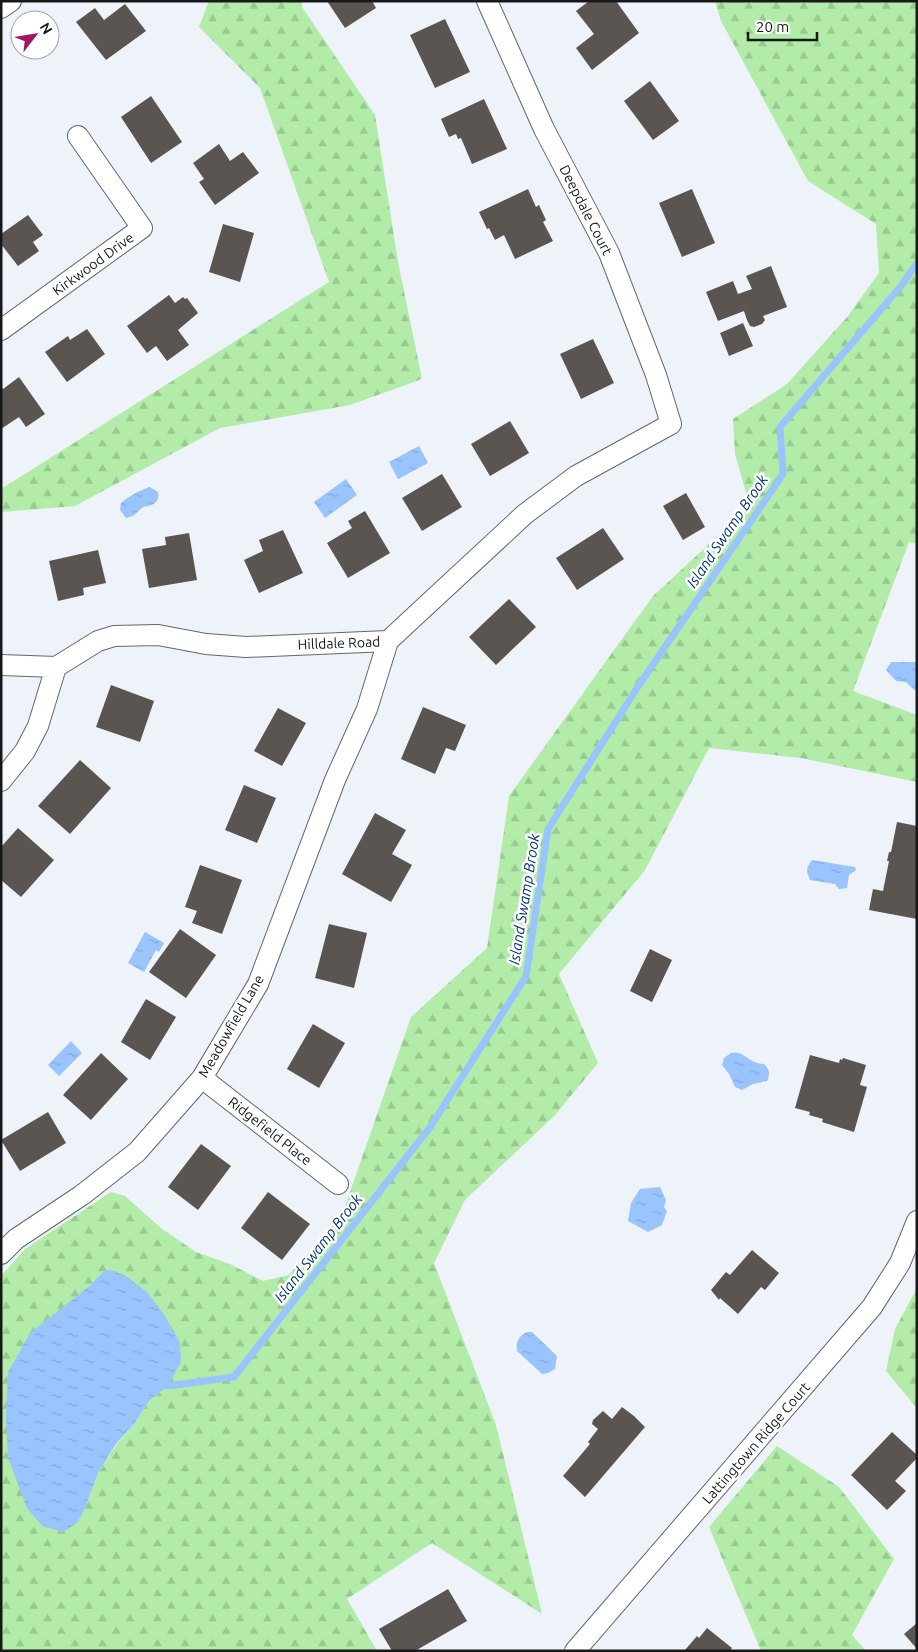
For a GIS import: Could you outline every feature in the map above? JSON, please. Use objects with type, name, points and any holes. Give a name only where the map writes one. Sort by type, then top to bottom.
[{"type":"street","points":[[1,8],[11,1]]},
{"type":"street","name":"Deepdale Court","points":[[487,1],[544,129],[609,253],[656,375],[671,424]]},
{"type":"street","name":"Kirkwood Drive","points":[[1,330],[142,228],[78,136]]},
{"type":"street","name":"Hilldale Road","points":[[56,667],[98,641],[114,636],[158,635],[206,644],[246,647],[388,641],[525,514],[576,476],[671,424]]},
{"type":"street","name":"Meadowfield Lane","points":[[1,1254],[16,1240],[82,1195],[136,1152],[202,1078],[258,984],[335,780],[367,709],[388,641]]},
{"type":"street","points":[[1,665],[56,667],[38,726],[25,751],[1,781]]},
{"type":"street","name":"Ridgefield Place","points":[[202,1078],[338,1184]]},
{"type":"street","name":"Lattingtown Ridge Court","points":[[575,1651],[872,1307],[900,1263],[917,1221]]},
{"type":"green space","points":[[209,1],[302,1],[302,7],[375,115],[398,262],[422,379],[350,405],[220,428],[75,506],[1,512],[1,489],[329,282],[260,88],[199,27]]},
{"type":"green space","points":[[715,1],[917,1],[917,544],[909,542],[853,691],[917,715],[917,782],[801,758],[709,748],[645,870],[559,974],[598,1063],[555,1115],[465,1200],[434,1263],[496,1425],[542,1614],[432,1543],[347,1599],[377,1651],[1,1651],[1,1276],[25,1249],[111,1192],[125,1196],[162,1229],[196,1252],[230,1264],[263,1281],[289,1275],[342,1215],[411,1017],[487,948],[509,796],[653,596],[750,506],[735,454],[733,419],[787,384],[848,316],[879,273],[876,224],[808,181],[721,21]],"holes":[[[102,1273],[168,1386],[149,1401],[134,1424],[117,1444],[98,1473],[84,1511],[87,1288]]]},
{"type":"green space","points":[[917,1288],[917,1408],[886,1371],[895,1329]]},
{"type":"green space","points":[[777,1446],[839,1487],[894,1559],[852,1635],[866,1651],[761,1651],[709,1527]]},
{"type":"water","points":[[419,446],[428,463],[398,479],[389,462]]},
{"type":"water","points":[[346,479],[357,495],[325,518],[314,502]]},
{"type":"water","points":[[150,487],[158,492],[157,501],[152,505],[143,507],[133,516],[126,518],[120,510],[121,503],[135,493]]},
{"type":"water","points":[[891,662],[917,662],[917,690],[914,690],[906,682],[896,681],[886,670]]},
{"type":"water","points":[[812,860],[855,867],[856,870],[849,875],[847,888],[839,889],[835,884],[810,880],[807,870]]},
{"type":"water","points":[[145,932],[164,943],[159,952],[156,950],[144,972],[128,963]]},
{"type":"water","points":[[71,1041],[82,1053],[59,1076],[48,1065]]},
{"type":"water","points":[[731,1053],[740,1054],[754,1062],[764,1064],[769,1072],[767,1081],[753,1084],[742,1090],[735,1087],[722,1065],[724,1058]]},
{"type":"water","points":[[660,1187],[666,1200],[664,1207],[667,1211],[662,1225],[648,1232],[628,1221],[631,1203],[640,1189]]},
{"type":"water","points":[[107,1270],[126,1276],[147,1292],[165,1316],[180,1343],[181,1362],[168,1386],[149,1401],[134,1424],[116,1444],[98,1473],[84,1511],[76,1524],[63,1532],[42,1526],[27,1508],[8,1458],[6,1415],[8,1372],[30,1333]]},
{"type":"water","points":[[527,1332],[532,1332],[557,1356],[555,1369],[542,1374],[517,1351],[518,1340]]},
{"type":"building","points":[[327,1],[372,1],[376,8],[345,28]]},
{"type":"building","points":[[589,1],[616,1],[639,33],[592,70],[576,48],[594,34],[576,11]]},
{"type":"building","points":[[125,4],[146,31],[106,60],[76,22],[95,8],[104,20]]},
{"type":"building","points":[[445,19],[470,72],[435,88],[410,35]]},
{"type":"building","points":[[650,81],[679,121],[653,140],[624,101]]},
{"type":"building","points":[[151,96],[182,142],[151,163],[121,117]]},
{"type":"building","points":[[484,99],[507,149],[472,164],[461,138],[458,139],[456,134],[449,137],[441,119]]},
{"type":"building","points":[[219,144],[230,161],[243,152],[259,173],[215,205],[199,182],[204,179],[193,163]]},
{"type":"building","points":[[528,189],[536,207],[539,205],[546,220],[543,222],[553,241],[515,259],[504,235],[495,240],[479,212]]},
{"type":"building","points":[[692,189],[715,243],[682,257],[659,203]]},
{"type":"building","points":[[28,215],[43,235],[33,242],[39,251],[18,266],[1,244],[1,234]]},
{"type":"building","points":[[223,224],[254,233],[240,282],[209,272]]},
{"type":"building","points":[[771,266],[787,307],[763,316],[765,320],[762,324],[754,327],[750,326],[744,311],[718,321],[706,292],[733,281],[738,294],[752,289],[746,276]]},
{"type":"building","points":[[169,295],[175,303],[183,297],[187,298],[198,313],[178,330],[189,345],[167,361],[156,346],[147,353],[127,326]]},
{"type":"building","points":[[743,323],[753,346],[729,356],[720,333]]},
{"type":"building","points":[[87,329],[105,354],[67,382],[45,352],[68,336],[70,340]]},
{"type":"building","points":[[593,339],[614,383],[581,399],[560,354]]},
{"type":"building","points":[[19,377],[45,414],[26,427],[19,417],[1,429],[1,387],[3,389]]},
{"type":"building","points":[[510,421],[529,453],[490,476],[471,444]]},
{"type":"building","points":[[442,474],[462,507],[422,531],[402,498]]},
{"type":"building","points":[[686,493],[705,527],[683,540],[663,506]]},
{"type":"building","points":[[365,511],[390,553],[348,578],[327,543],[352,528],[348,521]]},
{"type":"building","points":[[603,528],[624,559],[577,590],[556,558]]},
{"type":"building","points":[[283,530],[303,573],[259,593],[244,560],[263,551],[259,540]]},
{"type":"building","points":[[189,533],[197,580],[149,588],[142,549],[166,545],[165,537]]},
{"type":"building","points":[[98,550],[106,583],[83,588],[84,595],[58,601],[49,561]]},
{"type":"building","points":[[509,599],[536,627],[496,665],[469,637]]},
{"type":"building","points":[[111,685],[154,701],[140,742],[96,727]]},
{"type":"building","points":[[423,707],[466,725],[455,751],[446,748],[435,774],[401,759]]},
{"type":"building","points":[[278,708],[306,723],[282,766],[254,751]]},
{"type":"building","points":[[80,760],[111,788],[70,834],[38,806]]},
{"type":"building","points":[[244,785],[276,798],[257,843],[225,830]]},
{"type":"building","points":[[375,813],[406,830],[392,854],[412,865],[391,902],[342,874]]},
{"type":"building","points":[[897,822],[917,826],[917,919],[869,910],[873,889],[883,891],[889,861],[887,861],[889,852],[891,852]]},
{"type":"building","points":[[18,828],[54,860],[21,897],[1,880],[1,847]]},
{"type":"building","points":[[200,865],[242,880],[222,934],[192,923],[197,911],[185,907]]},
{"type":"building","points":[[329,924],[367,933],[354,988],[315,978]]},
{"type":"building","points":[[180,929],[216,955],[186,998],[149,972]]},
{"type":"building","points":[[650,949],[672,960],[652,1002],[630,991]]},
{"type":"building","points":[[146,999],[176,1017],[150,1060],[121,1042]]},
{"type":"building","points":[[313,1024],[345,1043],[319,1088],[287,1069]]},
{"type":"building","points":[[101,1053],[128,1079],[91,1120],[63,1095]]},
{"type":"building","points":[[810,1055],[839,1063],[840,1059],[842,1060],[843,1058],[866,1065],[860,1085],[867,1087],[854,1132],[822,1122],[823,1119],[809,1115],[810,1112],[795,1108]]},
{"type":"building","points":[[48,1112],[66,1143],[20,1171],[1,1140]]},
{"type":"building","points":[[201,1144],[231,1166],[198,1210],[168,1187]]},
{"type":"building","points":[[268,1192],[310,1224],[282,1260],[241,1228]]},
{"type":"building","points":[[752,1250],[779,1273],[765,1290],[761,1287],[738,1314],[720,1298],[719,1300],[711,1290],[726,1272],[730,1275]]},
{"type":"building","points":[[622,1407],[645,1427],[585,1497],[563,1476],[590,1444],[588,1442],[598,1429],[592,1424],[593,1420],[603,1411],[612,1419]]},
{"type":"building","points":[[892,1432],[917,1455],[917,1458],[895,1481],[906,1491],[887,1510],[851,1475]]},
{"type":"building","points":[[448,1589],[467,1621],[415,1651],[392,1651],[379,1629]]},
{"type":"building","points":[[917,1623],[917,1649],[904,1634]]},
{"type":"building","points":[[707,1628],[732,1648],[730,1651],[685,1650]]},
{"type":"waterway","name":"Island Swamp Brook","points":[[168,1386],[234,1377],[431,1126],[526,976],[548,829],[637,688],[783,474],[780,427],[902,285],[917,263]]}]
